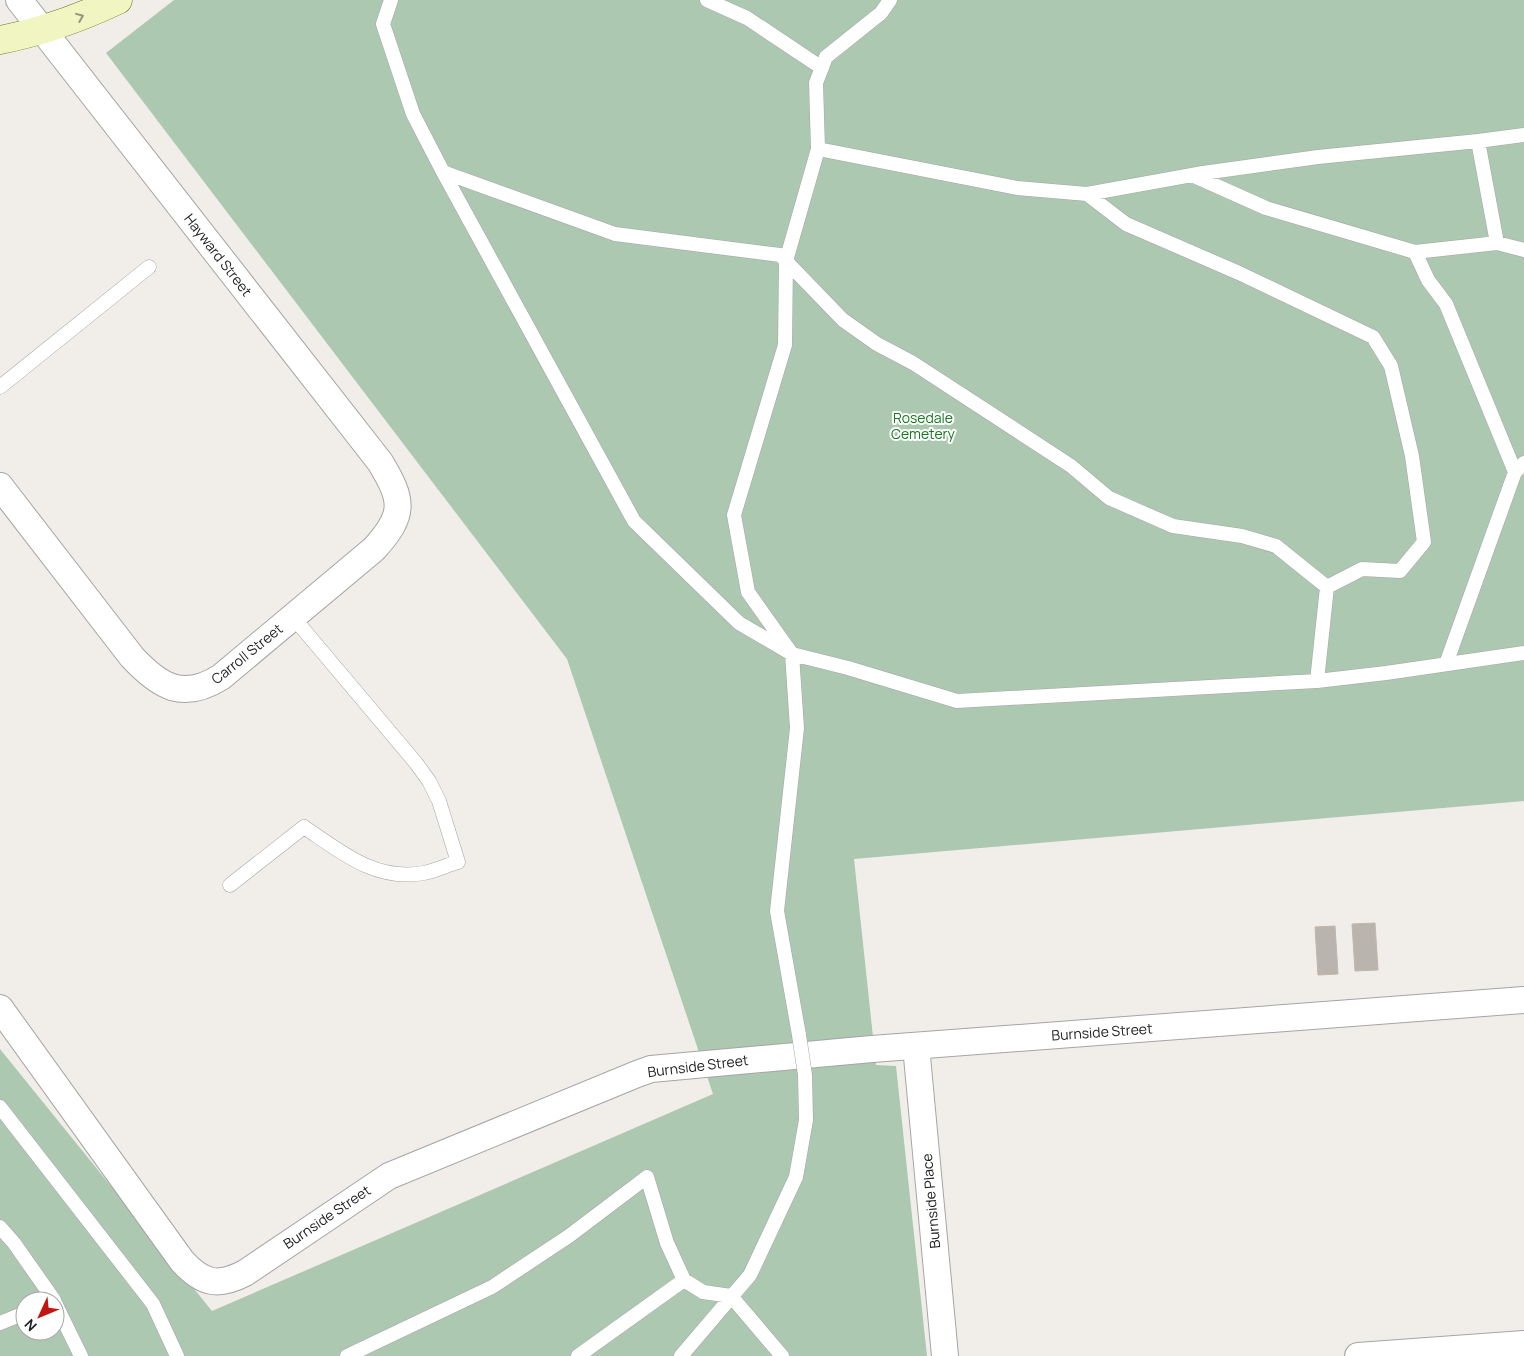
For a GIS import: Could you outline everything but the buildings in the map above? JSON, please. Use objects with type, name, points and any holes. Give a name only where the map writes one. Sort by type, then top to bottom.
[{"type":"street","name":"Hayward Street","points":[[19,0],[380,462],[390,479],[398,500],[396,518]]},
{"type":"street","points":[[0,40],[42,30],[118,0]]},
{"type":"street","name":"Carroll Street","points":[[0,486],[144,670],[160,682],[175,688],[191,690],[206,686],[221,677],[294,617],[374,549],[386,536],[396,518]]},
{"type":"street","name":"Burnside Street","points":[[0,1008],[182,1262],[193,1273],[206,1280],[219,1282],[233,1280],[246,1273],[389,1176],[636,1074],[664,1067],[1524,1000]]},
{"type":"street","name":"Burnside Place","points":[[916,1046],[946,1356]]},
{"type":"street","points":[[1358,1356],[1524,1344]]},
{"type":"lane","points":[[391,0],[383,24],[413,114],[634,521],[739,623],[792,654],[848,668],[957,701],[1317,681],[1524,653]]},
{"type":"lane","points":[[707,0],[747,18],[822,68]]},
{"type":"lane","points":[[681,1356],[750,1275],[796,1177],[806,1120],[805,1075],[777,911],[797,728],[792,654],[748,592],[734,515],[785,345],[786,261],[818,149],[816,83],[826,57],[881,13],[890,0]]},
{"type":"lane","points":[[818,149],[1017,188],[1087,194],[1192,175],[1318,157],[1524,135]]},
{"type":"lane","points":[[1478,141],[1497,243]]},
{"type":"lane","points":[[443,172],[615,234],[780,255],[843,320],[877,344],[913,363],[1071,466],[1109,498],[1173,526],[1242,536],[1276,546],[1328,587]]},
{"type":"lane","points":[[1192,175],[1266,208],[1415,252],[1497,243],[1524,250]]},
{"type":"lane","points":[[1087,194],[1126,224],[1239,273],[1373,336],[1391,366],[1412,456],[1424,542],[1400,570],[1362,569],[1328,587]]},
{"type":"lane","points":[[1415,252],[1428,280],[1446,304],[1520,468],[1446,664]]},
{"type":"lane","points":[[0,387],[149,267]]},
{"type":"lane","points":[[1317,681],[1328,587]]},
{"type":"lane","points":[[230,885],[304,827],[355,861],[374,870],[410,875],[426,873],[458,862],[439,801],[429,781],[294,617]]},
{"type":"lane","points":[[0,1107],[153,1304],[177,1356]]},
{"type":"lane","points":[[347,1356],[492,1287],[569,1236],[647,1177],[667,1243],[684,1280],[703,1292],[731,1296],[782,1356]]},
{"type":"lane","points":[[0,1227],[14,1243],[47,1291]]},
{"type":"lane","points":[[578,1356],[684,1280]]},
{"type":"lane","points":[[0,1323],[15,1316]]},
{"type":"lane","points":[[65,1323],[81,1356]]},
{"type":"green space","name":"Rosedale Cemetery","points":[[174,0],[1524,0],[1524,801],[854,859],[876,1065],[896,1066],[927,1356],[0,1356],[0,1049],[212,1311],[713,1094],[567,659],[106,53]]}]
